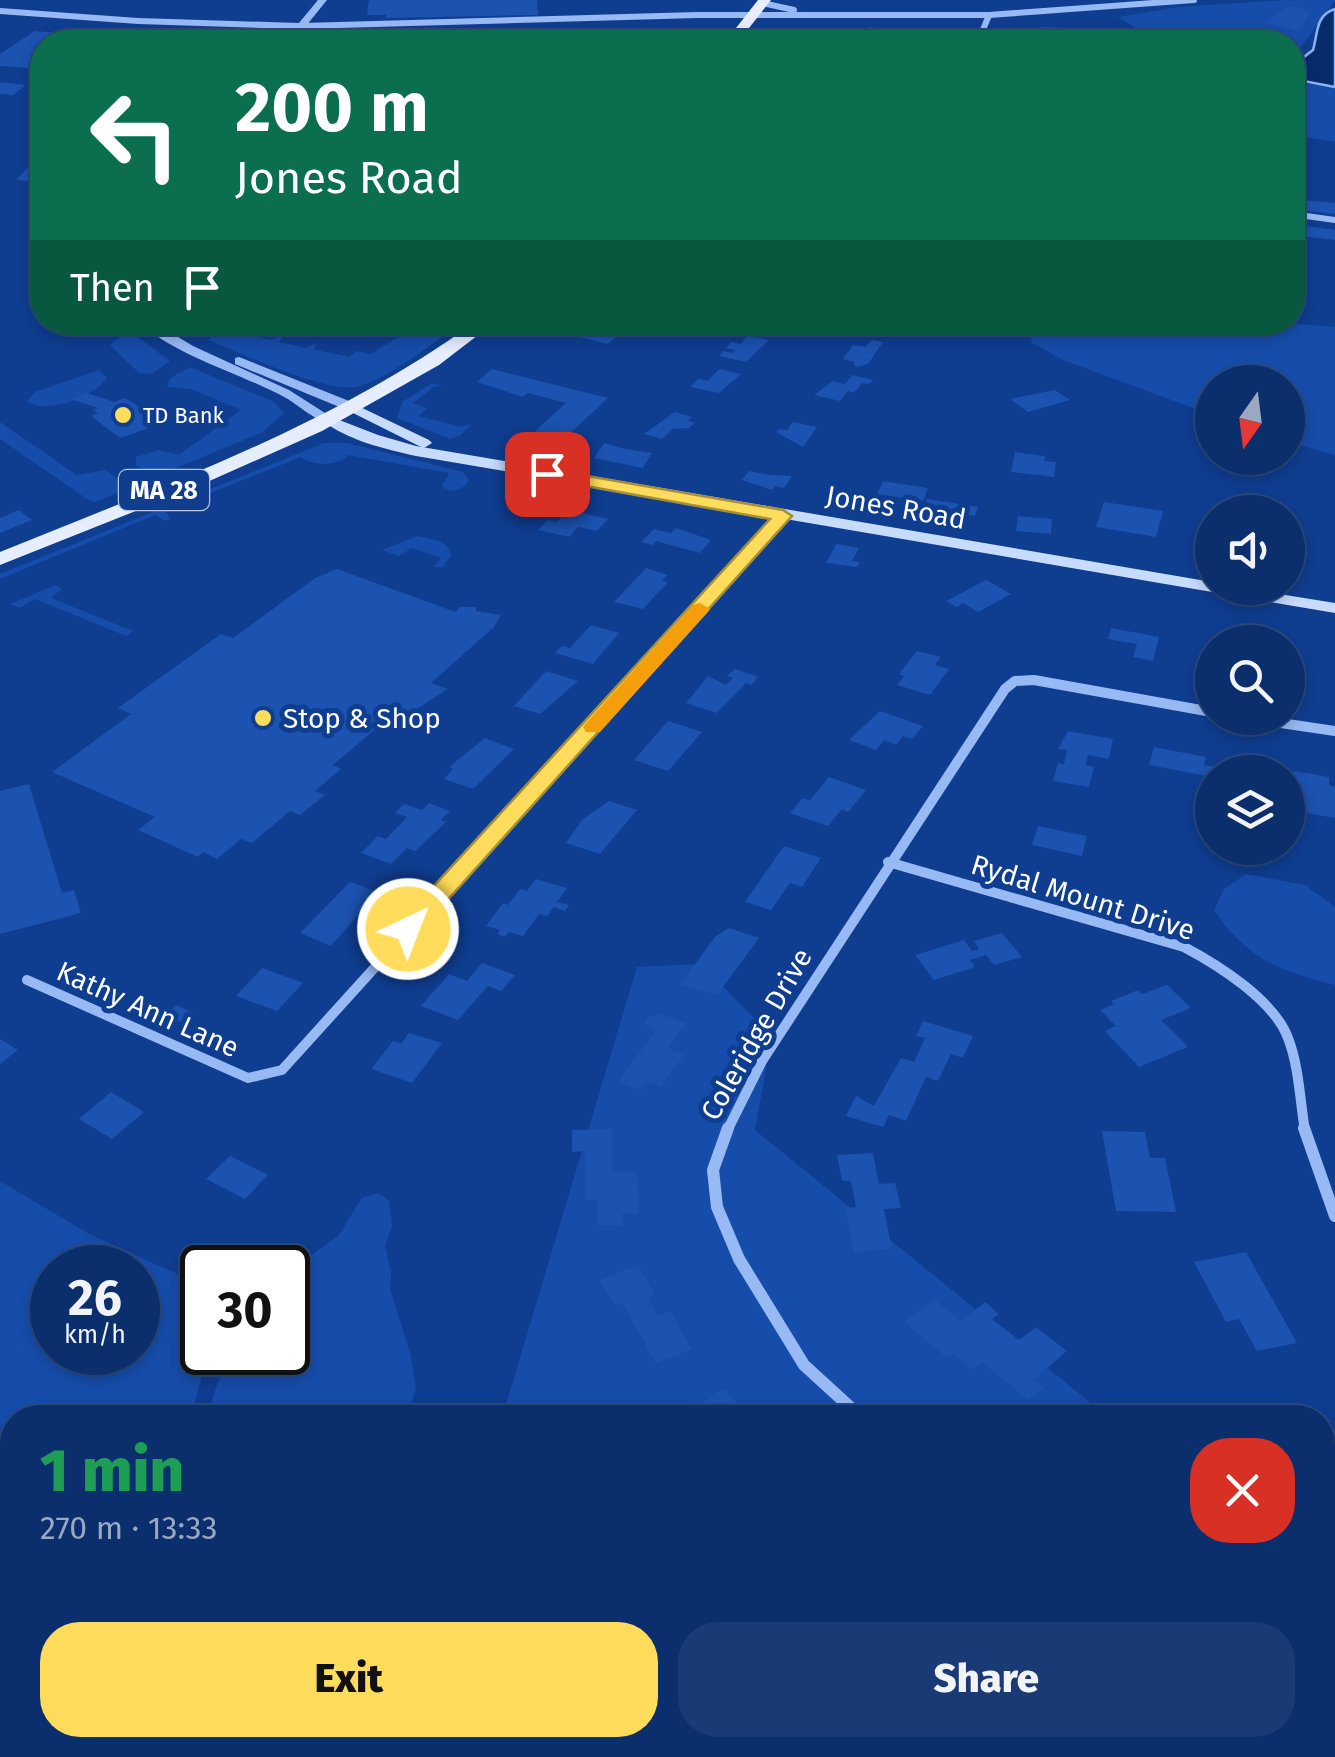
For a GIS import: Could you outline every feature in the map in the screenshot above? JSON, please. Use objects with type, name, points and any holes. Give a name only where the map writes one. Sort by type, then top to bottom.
[{"type":"main road","points":[[741,30],[760,6]]},
{"type":"main road","name":"MA 28","points":[[0,559],[329,420],[429,364],[469,335]]},
{"type":"main road","name":"Jones Road","points":[[354,408],[448,455]]},
{"type":"main road","name":"Jones Road","points":[[329,420],[390,446],[1335,608]]},
{"type":"street","points":[[298,30],[323,0]]},
{"type":"street","points":[[0,11],[138,21],[302,26],[760,6],[834,15],[989,14],[1194,0]]},
{"type":"street","points":[[760,6],[834,15]]},
{"type":"street","points":[[983,30],[989,14]]},
{"type":"street","points":[[1305,216],[1335,220]]},
{"type":"street","points":[[168,335],[225,368],[306,403],[329,420]]},
{"type":"street","points":[[204,355],[222,354],[354,408]]},
{"type":"street","name":"Kathy Ann Lane","points":[[27,980],[248,1078],[282,1070],[783,516]]},
{"type":"street","name":"Coleridge Drive","points":[[848,1405],[804,1365],[738,1259],[716,1207],[714,1170],[724,1136],[762,1061],[888,862],[1005,689],[1015,681],[1034,680],[1195,708]]},
{"type":"street","points":[[1305,727],[1335,731]]},
{"type":"street","name":"Rydal Mount Drive","points":[[888,862],[1009,899],[1114,925],[1184,947],[1218,965],[1256,996],[1288,1036],[1306,1138],[1335,1216]]},
{"type":"shaded area","points":[[1335,0],[1305,41],[1305,30],[1136,30],[1118,17],[1179,7]]},
{"type":"shaded area","points":[[1335,9],[1335,87],[1305,81],[1305,56],[1313,50],[1321,20]]},
{"type":"shaded area","points":[[1305,84],[1335,85],[1335,142],[1305,137]]},
{"type":"shaded area","points":[[1305,325],[1335,327],[1335,455],[1305,447],[1305,365],[1195,365],[1195,409],[1063,360],[1031,342],[1032,335],[1305,335]]},
{"type":"shaded area","points":[[123,335],[136,336],[170,361],[152,374],[139,373],[110,345]]},
{"type":"shaded area","points":[[214,335],[250,335],[271,340],[284,335],[279,342],[306,348],[318,342],[313,349],[349,357],[357,351],[371,354],[400,336],[444,335],[395,369],[355,387],[303,378],[208,340]]},
{"type":"shaded area","points":[[190,367],[274,402],[284,413],[263,432],[154,477],[136,465],[136,457],[159,450],[179,455],[241,410],[191,389],[167,387],[170,378]]},
{"type":"shaded area","points":[[99,370],[107,378],[81,397],[45,406],[27,401],[35,392]]},
{"type":"shaded area","points":[[432,383],[445,387],[435,386],[413,403],[427,408],[419,416],[461,427],[471,424],[461,435],[450,439],[397,418],[402,402]]},
{"type":"shaded area","points":[[0,422],[77,475],[105,470],[127,485],[127,489],[95,502],[87,499],[0,439]]},
{"type":"shaded area","points":[[324,443],[347,443],[463,472],[469,481],[453,491],[442,486],[449,473],[348,455],[325,464],[301,457],[165,511],[171,519],[166,521],[155,515],[0,579],[0,574]]},
{"type":"shaded area","points":[[417,536],[447,547],[451,556],[443,567],[433,567],[441,558],[412,548],[399,556],[382,550]]},
{"type":"shaded area","points":[[56,585],[62,589],[51,598],[133,631],[126,636],[35,599],[20,608],[10,604]]},
{"type":"shaded area","points":[[1246,874],[1305,885],[1335,907],[1335,985],[1266,961],[1227,927],[1214,910],[1224,889]]},
{"type":"shaded area","points":[[701,964],[772,1036],[755,1130],[1093,1405],[506,1405],[637,967]]},
{"type":"shaded area","points":[[0,1181],[113,1245],[30,1245],[30,1375],[160,1375],[160,1266],[180,1275],[180,1375],[202,1375],[194,1405],[0,1405]]},
{"type":"shaded area","points":[[378,1193],[389,1201],[392,1226],[385,1246],[390,1289],[411,1356],[416,1388],[411,1405],[211,1405],[222,1375],[310,1375],[310,1256],[339,1235],[362,1198]]},
{"type":"building","points":[[369,0],[537,0],[538,15],[386,18],[367,15]]},
{"type":"building","points":[[1286,7],[1300,7],[1310,13],[1299,30],[1264,23]]},
{"type":"building","points":[[1046,27],[1068,30],[1023,30]]},
{"type":"building","points":[[30,34],[30,68],[0,66],[0,54]]},
{"type":"building","points":[[0,82],[26,85],[13,95],[0,94]]},
{"type":"building","points":[[28,167],[30,181],[16,180]]},
{"type":"building","points":[[1305,200],[1335,203],[1335,214],[1305,210]]},
{"type":"building","points":[[1305,226],[1335,230],[1335,240],[1305,236]]},
{"type":"building","points":[[570,335],[618,335],[608,344]]},
{"type":"building","points":[[747,336],[769,340],[746,362],[719,356],[723,351],[732,353],[735,350],[726,348],[731,342],[741,344]]},
{"type":"building","points":[[871,340],[883,342],[868,364],[858,367],[843,359],[853,345],[866,347]]},
{"type":"building","points":[[492,369],[608,398],[561,442],[532,434],[566,403],[528,393],[523,397],[477,382]]},
{"type":"building","points":[[719,369],[741,374],[719,393],[690,387],[698,379],[708,381]]},
{"type":"building","points":[[852,375],[873,380],[862,383],[854,393],[848,391],[840,401],[814,395],[833,381],[845,384]]},
{"type":"building","points":[[1055,390],[1070,400],[1028,412],[1010,399]]},
{"type":"building","name":"TD Bank","points":[[87,393],[114,402],[125,398],[138,406],[144,404],[157,412],[150,414],[164,423],[120,438],[91,416],[98,413],[93,410],[98,408],[71,399]]},
{"type":"building","points":[[675,412],[692,417],[688,421],[695,422],[689,428],[672,429],[662,439],[644,434]]},
{"type":"building","points":[[793,422],[817,427],[803,447],[776,432],[787,430]]},
{"type":"building","points":[[604,443],[652,453],[643,468],[594,458]]},
{"type":"building","points":[[1015,452],[1045,456],[1044,461],[1056,462],[1054,477],[1011,472]]},
{"type":"building","points":[[749,471],[792,476],[784,488],[775,486],[772,490],[742,480]]},
{"type":"building","points":[[883,481],[928,488],[923,501],[877,494]]},
{"type":"building","points":[[832,487],[864,491],[858,504],[826,499]]},
{"type":"building","points":[[927,499],[978,507],[975,516],[958,513],[955,519],[921,514]]},
{"type":"building","points":[[1104,502],[1163,511],[1156,537],[1096,527]]},
{"type":"building","points":[[570,508],[608,519],[597,531],[578,527],[569,537],[538,530],[547,520],[557,522]]},
{"type":"building","points":[[19,510],[32,520],[0,533],[0,518]]},
{"type":"building","points":[[1018,516],[1052,519],[1051,534],[1016,531]]},
{"type":"building","points":[[676,528],[711,540],[700,553],[656,541],[653,545],[641,542],[654,529],[671,533]]},
{"type":"building","points":[[836,544],[859,548],[852,561],[860,562],[857,567],[826,563]]},
{"type":"building","points":[[646,568],[668,575],[662,581],[668,582],[643,609],[614,602]]},
{"type":"building","name":"Stop & Shop","points":[[337,569],[456,612],[459,607],[476,607],[476,611],[501,615],[494,627],[431,683],[448,689],[390,726],[384,722],[333,765],[341,769],[315,791],[325,795],[300,815],[290,811],[252,843],[241,839],[217,859],[203,852],[198,857],[138,830],[155,817],[52,772],[131,714],[118,708],[221,634],[233,638],[315,578]]},
{"type":"building","points":[[986,580],[1011,594],[978,612],[963,603],[957,607],[946,601]]},
{"type":"building","points":[[591,625],[619,633],[593,664],[555,653],[562,646],[570,648]]},
{"type":"building","points":[[1111,628],[1159,637],[1153,661],[1133,657],[1137,644],[1108,639]]},
{"type":"building","points":[[917,651],[941,657],[935,665],[949,669],[930,695],[897,685],[904,676],[899,674]]},
{"type":"building","points":[[735,669],[758,677],[751,685],[746,683],[716,713],[686,703],[708,676],[726,685],[733,678],[727,676]]},
{"type":"building","points":[[546,671],[578,681],[540,714],[514,706]]},
{"type":"building","points":[[880,711],[923,726],[912,739],[903,736],[896,745],[884,740],[876,750],[849,740]]},
{"type":"building","points":[[668,721],[702,732],[668,771],[634,760]]},
{"type":"building","points":[[1068,731],[1113,739],[1109,759],[1088,755],[1086,765],[1094,767],[1089,787],[1053,781],[1058,763],[1064,764],[1067,750],[1058,749]]},
{"type":"building","points":[[485,738],[514,749],[473,789],[444,779],[453,769],[449,767]]},
{"type":"building","points":[[1154,747],[1196,755],[1195,774],[1149,765]]},
{"type":"building","points":[[1305,773],[1329,777],[1329,785],[1335,787],[1335,818],[1306,813]]},
{"type":"building","points":[[829,777],[866,790],[848,812],[842,809],[828,826],[790,813],[803,798],[810,800]]},
{"type":"building","points":[[29,784],[62,893],[74,890],[81,913],[0,934],[0,791]]},
{"type":"building","points":[[609,801],[637,810],[600,854],[566,843],[582,820]]},
{"type":"building","points":[[429,803],[450,811],[441,820],[446,822],[415,851],[407,848],[391,864],[361,853],[378,836],[386,839],[407,817],[395,813],[404,804],[422,810]]},
{"type":"building","points":[[1038,826],[1087,836],[1082,856],[1032,845]]},
{"type":"building","points":[[784,846],[821,858],[802,887],[790,883],[771,910],[745,902]]},
{"type":"building","points":[[536,879],[567,888],[557,902],[569,905],[565,911],[554,907],[547,916],[539,914],[523,936],[509,932],[505,937],[497,934],[500,930],[486,926],[503,903],[508,905],[520,889],[527,891]]},
{"type":"building","points":[[350,882],[378,892],[331,946],[300,933]]},
{"type":"building","points":[[729,928],[759,938],[717,995],[679,985],[716,936]]},
{"type":"building","points":[[1002,933],[1022,957],[994,965],[986,955],[970,960],[975,967],[934,980],[915,955],[964,940],[972,951],[979,949],[974,941]]},
{"type":"building","points":[[482,963],[515,975],[501,991],[488,986],[458,1020],[421,1006],[449,974],[467,981]]},
{"type":"building","points":[[262,968],[303,983],[277,1011],[236,996]]},
{"type":"building","points":[[1167,985],[1191,1008],[1161,1020],[1188,1047],[1139,1067],[1105,1031],[1116,1026],[1100,1010],[1138,990],[1142,994]]},
{"type":"building","points":[[176,1005],[194,1013],[183,1023],[166,1015]]},
{"type":"building","points":[[658,1013],[686,1023],[668,1048],[684,1054],[661,1087],[647,1081],[641,1090],[618,1082],[655,1031],[644,1023],[650,1015],[655,1017]]},
{"type":"building","points":[[923,1021],[973,1036],[963,1058],[951,1054],[938,1081],[926,1077],[906,1121],[889,1115],[883,1127],[846,1116],[856,1096],[874,1106],[901,1058],[914,1062],[925,1038],[916,1036]]},
{"type":"building","points":[[409,1033],[442,1043],[412,1083],[371,1069],[393,1041],[401,1044]]},
{"type":"building","points":[[0,1039],[18,1050],[0,1064]]},
{"type":"building","points":[[111,1092],[144,1112],[112,1139],[79,1119]]},
{"type":"building","points":[[612,1129],[613,1173],[637,1172],[639,1213],[622,1213],[623,1225],[597,1225],[597,1200],[586,1200],[585,1151],[572,1152],[572,1130]]},
{"type":"building","points":[[1102,1131],[1145,1132],[1150,1158],[1165,1158],[1176,1212],[1116,1211]]},
{"type":"building","points":[[873,1153],[879,1184],[895,1183],[901,1208],[884,1209],[892,1249],[854,1252],[845,1208],[856,1207],[851,1181],[842,1181],[837,1155]]},
{"type":"building","points":[[230,1156],[268,1175],[245,1199],[206,1179]]},
{"type":"building","points":[[1246,1252],[1297,1343],[1257,1351],[1239,1319],[1226,1322],[1194,1262]]},
{"type":"building","points":[[638,1265],[655,1295],[648,1298],[658,1316],[670,1311],[692,1349],[656,1363],[622,1303],[614,1305],[600,1280]]},
{"type":"building","points":[[934,1299],[961,1321],[985,1302],[999,1314],[992,1319],[1019,1340],[1036,1327],[1067,1351],[1033,1380],[1043,1388],[1028,1400],[982,1362],[972,1370],[953,1354],[947,1358],[904,1322]]},
{"type":"building","points":[[723,1389],[739,1405],[699,1405]]},
{"type":"slow traffic","points":[[593,727],[700,609]]},
{"type":"place","name":"TD Bank","points":[[123,415]]},
{"type":"place","name":"Stop & Shop","points":[[263,718]]},
{"type":"route","points":[[408,929],[783,516],[547,474]]}]
